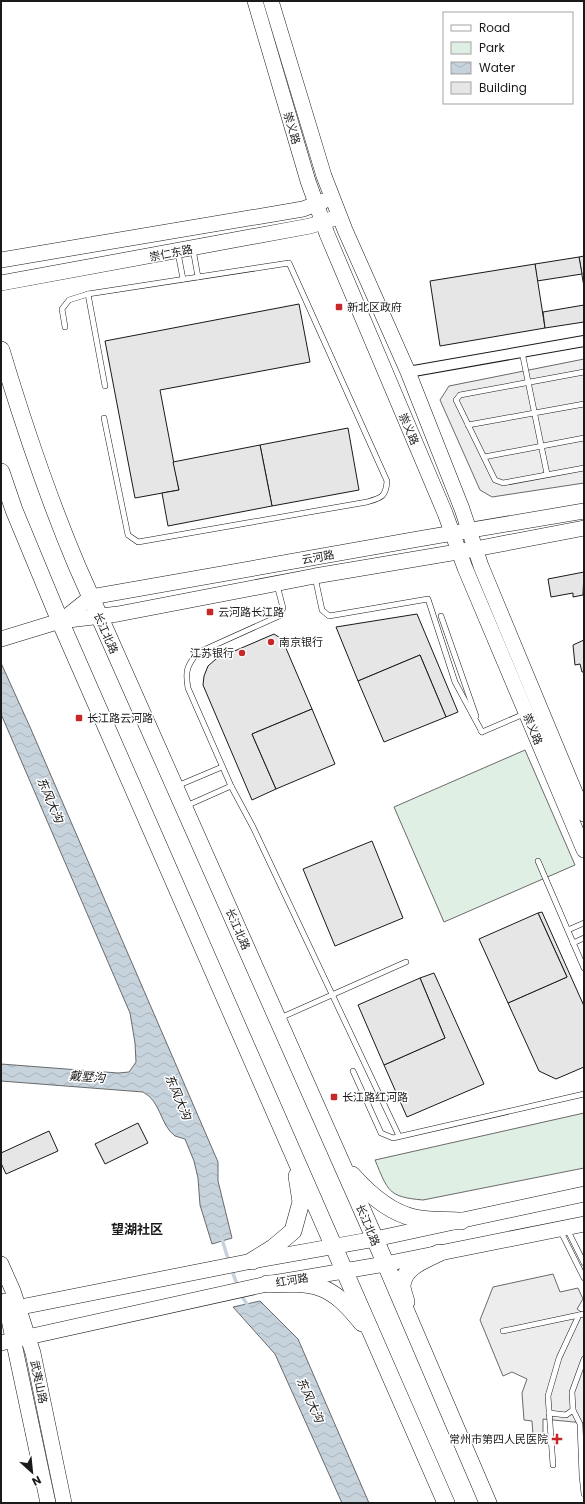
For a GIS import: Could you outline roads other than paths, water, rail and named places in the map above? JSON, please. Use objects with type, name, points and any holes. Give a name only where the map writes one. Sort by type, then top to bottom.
[{"type":"main road","name":"长江北路","points":[[1,350],[21,417],[49,499],[99,616],[375,1239],[413,1331],[488,1503]]},
{"type":"main road","points":[[1,472],[14,510],[60,621],[446,1503]]},
{"type":"main road","points":[[252,1261],[273,1248],[293,1231],[300,1202],[294,1156]]},
{"type":"main road","points":[[340,1161],[364,1189],[384,1205],[414,1218],[461,1221]]},
{"type":"main road","points":[[413,1331],[402,1286],[409,1270],[419,1262],[439,1253]]},
{"type":"main road","points":[[267,1284],[300,1283],[326,1288],[348,1306],[375,1339]]},
{"type":"street","name":"崇义路","points":[[255,1],[316,204],[527,713],[578,822],[584,850]]},
{"type":"street","name":"崇义路","points":[[271,1],[322,168],[340,217],[408,372],[469,532],[584,814]]},
{"type":"street","name":"崇仁东路","points":[[1,260],[303,209],[333,198]]},
{"type":"street","name":"崇仁东路","points":[[1,283],[310,226],[340,217]]},
{"type":"street","points":[[408,372],[584,341]]},
{"type":"street","name":"云河路","points":[[60,621],[91,597],[584,511]]},
{"type":"street","name":"云河路","points":[[3,638],[60,621],[99,616],[315,576],[476,549],[584,528]]},
{"type":"street","points":[[9,1310],[252,1261],[375,1239],[584,1194]]},
{"type":"street","name":"红河路","points":[[15,1340],[267,1284],[345,1272],[584,1224]]},
{"type":"street","name":"武夷山路","points":[[1,1264],[48,1503]]},
{"type":"street","name":"武夷山路","points":[[1,1288],[9,1310]]},
{"type":"street","name":"武夷山路","points":[[15,1340],[33,1353],[64,1503]]},
{"type":"lane","points":[[185,250],[198,277]]},
{"type":"lane","points":[[183,279],[185,250]]},
{"type":"lane","points":[[65,328],[62,309],[69,300],[88,294],[289,263],[387,481],[386,491],[380,499],[367,502],[138,542],[128,535],[104,418]]},
{"type":"lane","points":[[88,294],[105,386]]},
{"type":"lane","points":[[522,352],[548,474]]},
{"type":"lane","points":[[584,372],[460,395],[456,400],[495,480],[503,483],[584,468]]},
{"type":"lane","points":[[468,425],[584,404]]},
{"type":"lane","points":[[484,457],[584,438]]},
{"type":"lane","points":[[315,576],[322,610],[329,616],[428,599],[455,682],[482,732]]},
{"type":"lane","points":[[277,583],[283,608],[279,616],[197,653],[190,662],[186,674],[188,688],[222,767],[253,827],[399,1136]]},
{"type":"lane","points":[[441,616],[482,732]]},
{"type":"lane","points":[[482,732],[527,713]]},
{"type":"lane","points":[[175,787],[222,767]]},
{"type":"lane","points":[[184,807],[231,786]]},
{"type":"lane","points":[[538,861],[584,968]]},
{"type":"lane","points":[[568,930],[584,923]]},
{"type":"lane","points":[[573,943],[584,938]]},
{"type":"lane","points":[[277,1019],[406,962]]},
{"type":"lane","points":[[353,1071],[381,1133],[393,1138],[584,1094]]},
{"type":"lane","points":[[563,1228],[584,1263]]},
{"type":"lane","points":[[563,1228],[584,1278]]},
{"type":"lane","points":[[503,1331],[582,1315]]},
{"type":"lane","points":[[553,1465],[548,1396],[560,1358],[582,1315]]},
{"type":"lane","points":[[584,1359],[572,1392],[573,1410],[580,1424],[584,1494]]},
{"type":"lane","points":[[549,1413],[566,1415],[573,1410]]},
{"type":"water","name":"戴墅沟","points":[[1,663],[218,1162],[218,1181],[232,1238],[212,1244],[200,1205],[198,1178],[194,1161],[185,1139],[175,1136],[170,1131],[157,1107],[149,1096],[143,1092],[1,1081],[1,1064],[118,1073],[129,1072],[136,1062],[135,1043],[130,1013],[1,714]]},
{"type":"water","points":[[260,1301],[298,1339],[369,1503],[342,1503],[275,1354],[233,1307]]},
{"type":"waterway","name":"东风大沟","points":[[221,1236],[229,1262]]},
{"type":"waterway","name":"东风大沟","points":[[231,1268],[238,1287]]},
{"type":"waterway","name":"东风大沟","points":[[240,1293],[248,1306]]},
{"type":"place","name":"新北区政府","points":[[339,307]]},
{"type":"place","name":"云河路长江路","points":[[210,612]]},
{"type":"place","name":"南京银行","points":[[271,642]]},
{"type":"place","name":"江苏银行","points":[[242,653]]},
{"type":"place","name":"长江路云河路","points":[[79,718]]},
{"type":"place","name":"长江路红河路","points":[[334,1097]]},
{"type":"place","name":"常州市第四人民医院","points":[[557,1439]]},
{"type":"district","name":"望湖社区","points":[[137,1229]]}]
